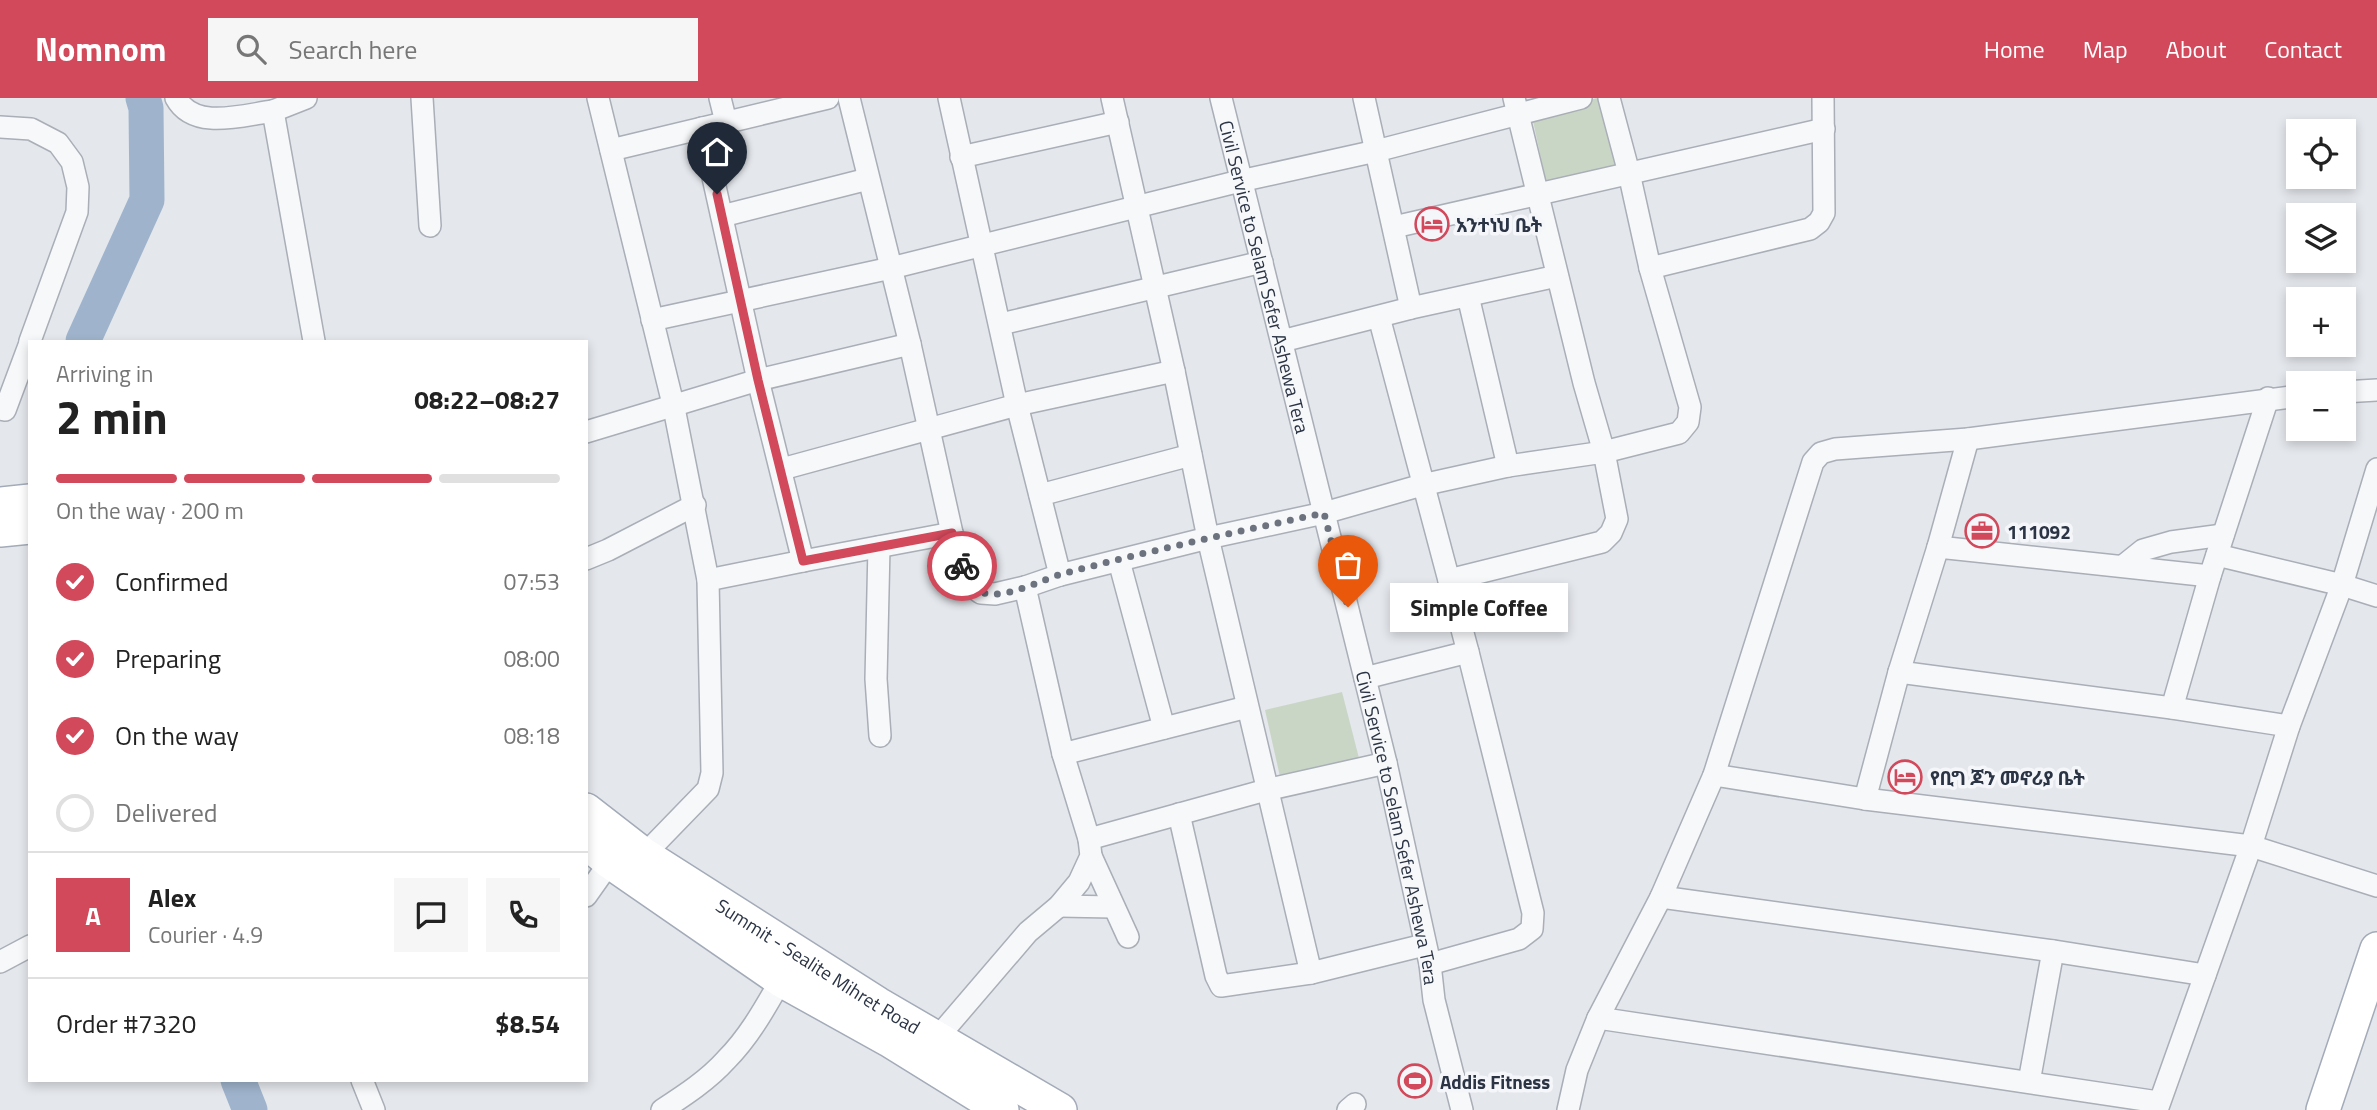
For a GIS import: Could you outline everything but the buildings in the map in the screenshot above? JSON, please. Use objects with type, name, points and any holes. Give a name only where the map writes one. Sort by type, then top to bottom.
[{"type":"main road","name":"Summit - Sealite Mihret Road","points":[[588,812],[644,855],[871,1015],[938,1037],[1060,1110]]},
{"type":"main road","points":[[598,852],[781,980],[871,1015],[965,1101],[1002,1110]]},
{"type":"main road","points":[[2323,1110],[2377,949]]},
{"type":"main road","points":[[2346,1110],[2377,1021]]},
{"type":"street","points":[[176,98],[181,108],[206,119],[273,111],[306,98]]},
{"type":"street","points":[[422,98],[430,226]]},
{"type":"street","points":[[598,98],[674,408],[708,580],[712,773],[708,789],[644,855]]},
{"type":"street","points":[[720,98],[726,122]]},
{"type":"street","points":[[611,150],[726,122],[745,108],[828,98]]},
{"type":"street","points":[[849,98],[966,582],[981,593],[995,594],[1208,538],[1324,513],[1422,485],[1508,466],[1604,452],[1679,433],[1688,422],[1690,407],[1650,268],[1609,98]]},
{"type":"street","points":[[948,98],[1001,324],[1017,405],[1060,575]]},
{"type":"street","points":[[1112,98],[1174,371],[1208,538],[1311,973]]},
{"type":"street","name":"Civil Service to Selam Sefer Ashewa Tera","points":[[1221,98],[1386,763],[1427,954],[1434,1000],[1462,1110]]},
{"type":"street","points":[[1364,98],[1411,308]]},
{"type":"street","points":[[652,320],[891,268],[1240,181],[1376,151],[1516,106],[1581,98]]},
{"type":"street","points":[[1650,268],[1810,229],[1819,222],[1824,213],[1823,98]]},
{"type":"street","points":[[1449,580],[1602,542],[1612,533],[1617,519],[1604,452],[1584,383],[1516,106]]},
{"type":"street","points":[[273,111],[314,340]]},
{"type":"street","points":[[961,157],[1118,122]]},
{"type":"street","points":[[0,127],[31,129],[58,143],[72,162],[78,187],[77,212],[31,340]]},
{"type":"street","points":[[702,128],[758,380],[803,561]]},
{"type":"street","points":[[1394,227],[1824,129]]},
{"type":"street","points":[[722,216],[867,179]]},
{"type":"street","points":[[1001,324],[1262,262]]},
{"type":"street","points":[[1282,341],[1411,308],[1557,276]]},
{"type":"street","points":[[1468,296],[1508,466]]},
{"type":"street","points":[[1179,814],[1216,976],[1221,986],[1519,939],[1532,929],[1533,913],[1468,652],[1379,317]]},
{"type":"street","points":[[588,431],[674,408],[758,380],[910,344]]},
{"type":"street","points":[[2,414],[28,347]]},
{"type":"street","points":[[782,469],[1017,405],[1174,371]]},
{"type":"street","points":[[2356,391],[2377,390]]},
{"type":"street","points":[[1568,1110],[1577,1070],[1598,1018],[1661,897],[1714,775],[1813,462],[1821,453],[1835,449],[1968,439],[2286,397]]},
{"type":"street","points":[[2172,708],[2210,576],[2268,398]]},
{"type":"street","points":[[1865,799],[1899,672],[1968,439]]},
{"type":"street","points":[[1040,495],[1191,455]]},
{"type":"street","points":[[1598,1018],[2029,1082],[2158,1106],[2251,846],[2289,726],[2342,585],[2377,469]]},
{"type":"street","points":[[588,558],[695,505]]},
{"type":"street","points":[[708,580],[952,533]]},
{"type":"street","points":[[2123,566],[2143,550],[2171,542],[2220,545],[2377,596]]},
{"type":"street","points":[[878,547],[876,679],[880,736]]},
{"type":"street","points":[[1938,547],[2210,576]]},
{"type":"street","points":[[1119,561],[1164,728]]},
{"type":"street","points":[[1024,587],[1063,754],[1090,847],[1113,907],[1128,936]]},
{"type":"street","points":[[1365,678],[1468,652]]},
{"type":"street","points":[[1899,672],[2289,726]]},
{"type":"street","points":[[1063,754],[1247,707]]},
{"type":"street","points":[[1090,847],[1179,814],[1266,790],[1386,763]]},
{"type":"street","points":[[1714,775],[1865,799],[2251,846],[2377,886]]},
{"type":"street","points":[[938,1037],[1028,932],[1059,906],[1079,882],[1090,847]]},
{"type":"street","points":[[588,889],[598,852]]},
{"type":"street","points":[[1661,897],[2053,951],[2205,975]]},
{"type":"street","points":[[1059,906],[1113,907]]},
{"type":"street","points":[[0,962],[28,947]]},
{"type":"street","points":[[2029,1082],[2053,951]]},
{"type":"street","points":[[662,1110],[692,1090],[726,1060],[752,1028],[781,980]]},
{"type":"street","points":[[363,1082],[374,1110]]},
{"type":"green space","points":[[1605,98],[1624,169],[1547,187],[1532,116]]},
{"type":"green space","points":[[1342,692],[1360,762],[1281,781],[1265,710]]},
{"type":"waterway","points":[[83,340],[147,200],[146,108],[143,98]]},
{"type":"waterway","points":[[239,1082],[250,1110]]},
{"type":"way so far","points":[[962,566],[966,582],[981,593],[995,594],[1208,538],[1324,513],[1348,607]]},
{"type":"place","name":"አንተነህ ቤት","points":[[1432,224]]},
{"type":"place","name":"111092","points":[[1982,531]]},
{"type":"place","name":"Simple Coffee","points":[[1348,607]]},
{"type":"place","name":"የቢግ ጆን መኖሪያ ቤት","points":[[1905,777]]},
{"type":"place","name":"Addis Fitness","points":[[1415,1081]]},
{"type":"route","points":[[717,194],[758,380],[803,561],[952,533],[962,566]]}]
